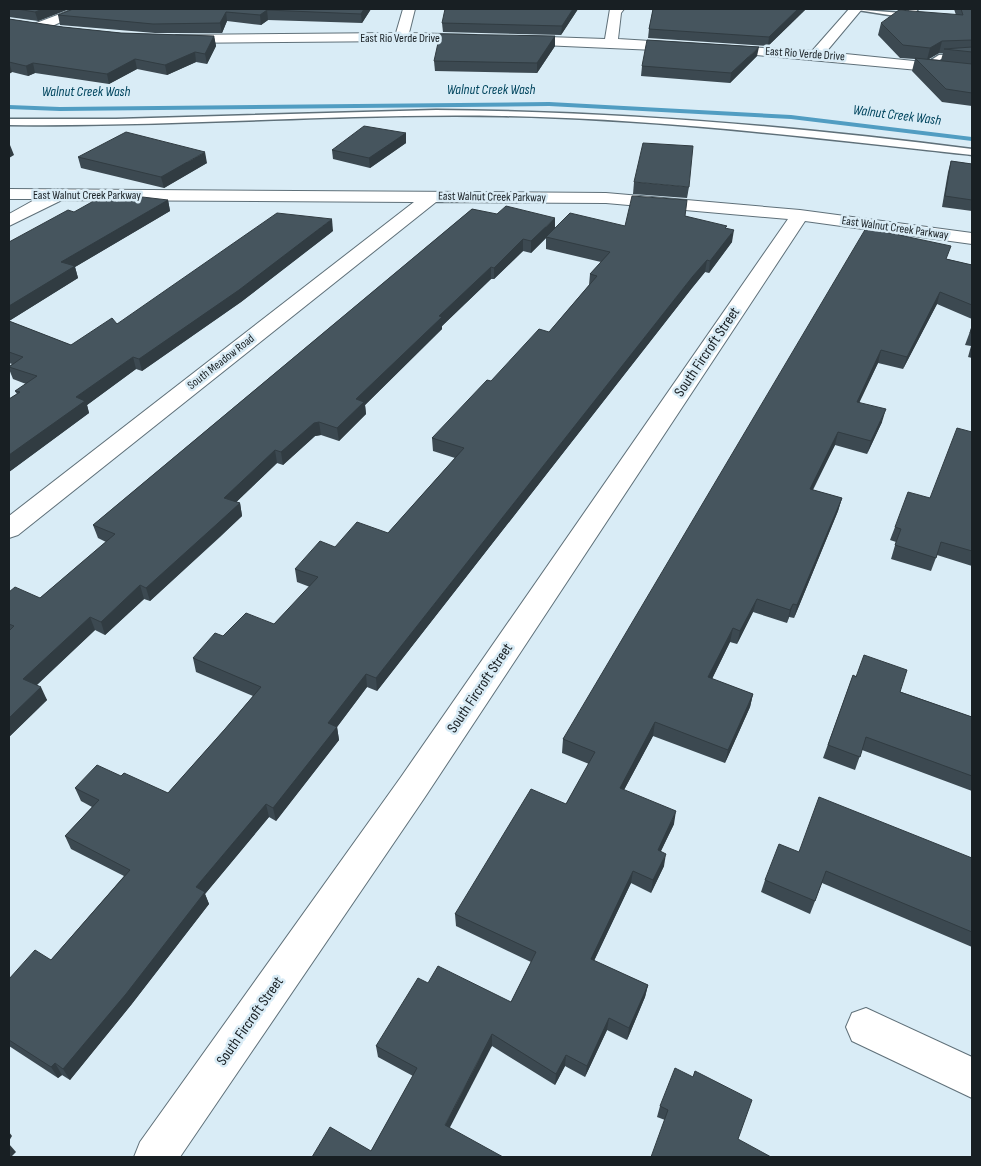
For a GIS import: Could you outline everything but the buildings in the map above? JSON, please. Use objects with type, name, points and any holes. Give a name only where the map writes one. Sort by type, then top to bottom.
[{"type":"street","points":[[66,33],[32,27],[84,9]]},
{"type":"street","points":[[401,37],[409,9]]},
{"type":"street","points":[[611,42],[615,12],[618,9]]},
{"type":"street","points":[[817,54],[856,9]]},
{"type":"street","name":"East Rio Verde Drive","points":[[162,39],[401,37],[611,42],[817,54],[972,71]]},
{"type":"street","name":"East Walnut Creek Parkway","points":[[9,194],[606,198],[800,214],[972,238]]},
{"type":"street","points":[[9,221],[58,195]]},
{"type":"street","name":"South Meadow Road","points":[[9,529],[434,196]]},
{"type":"street","name":"South Fircroft Street","points":[[155,1157],[413,787],[800,214]]},
{"type":"street","points":[[866,1028],[972,1078]]},
{"type":"lane","points":[[856,9],[902,15],[910,14],[914,9]]},
{"type":"lane","points":[[926,66],[939,57],[972,56]]},
{"type":"lane","points":[[9,122],[97,123],[436,113],[577,116],[736,126],[898,142],[972,152]]},
{"type":"waterway","name":"Walnut Creek Wash","points":[[9,107],[60,109],[549,104],[791,117],[972,139]]}]
